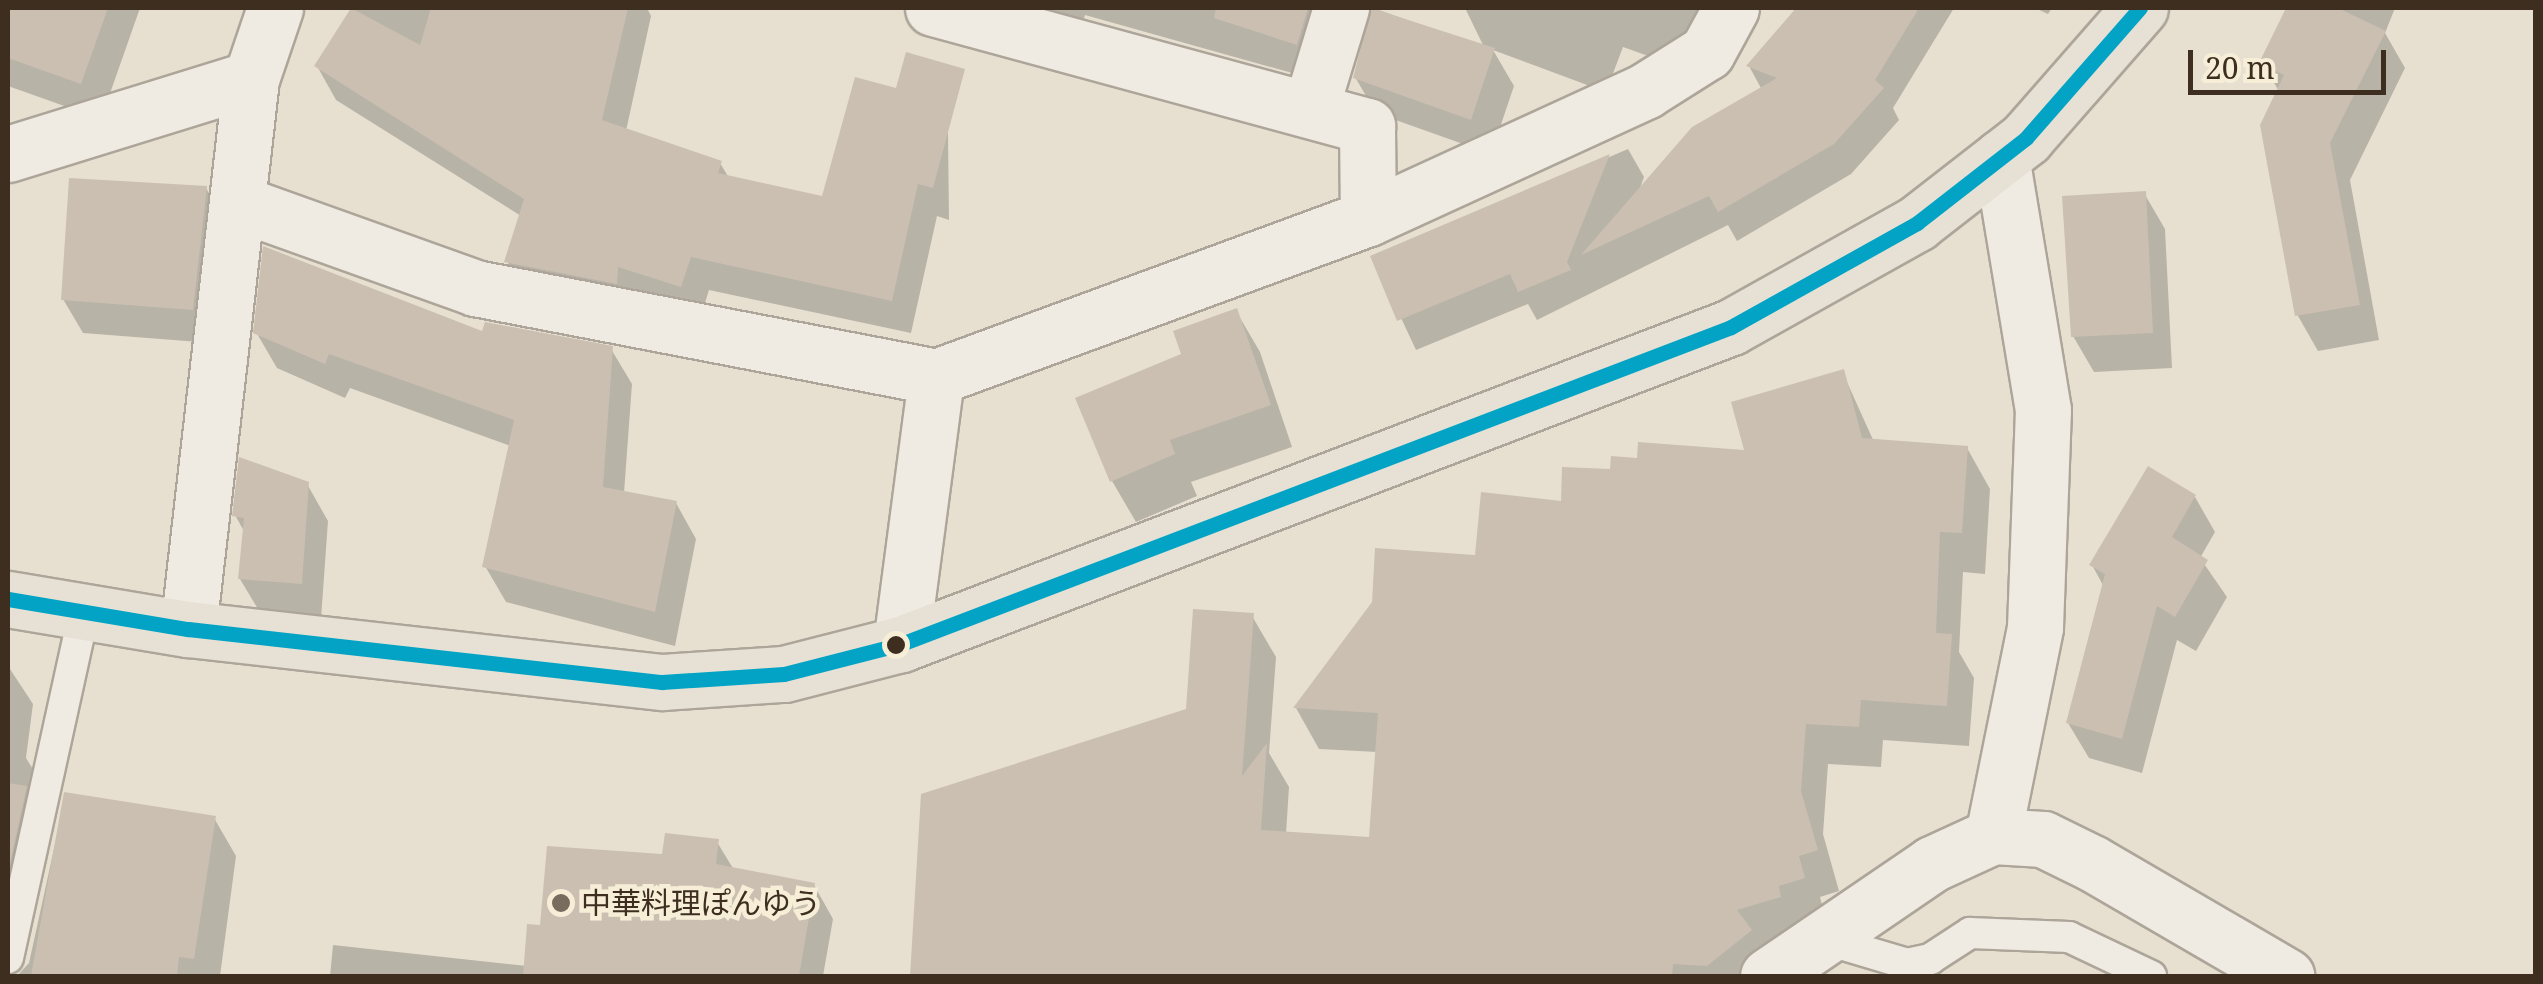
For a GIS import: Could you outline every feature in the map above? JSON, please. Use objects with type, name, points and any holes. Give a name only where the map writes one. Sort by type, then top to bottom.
[{"type":"main road","points":[[8,599],[188,629],[662,682],[784,674],[901,644],[1730,327],[1917,224],[2002,158],[2140,8]]},
{"type":"street","points":[[188,629],[251,79],[275,8]]},
{"type":"street","points":[[938,8],[1366,126],[1368,218]]},
{"type":"street","points":[[1310,110],[1341,8]]},
{"type":"street","points":[[238,203],[474,288],[936,377],[1368,218],[1646,91],[1707,52],[1730,8]]},
{"type":"street","points":[[8,154],[251,79]]},
{"type":"street","points":[[1993,836],[2035,626],[2043,410],[2002,158]]},
{"type":"street","points":[[901,644],[936,377]]},
{"type":"street","points":[[1768,976],[1932,864],[1993,836],[2043,840],[2092,862],[2286,976]]},
{"type":"lane","points":[[8,958],[84,612]]},
{"type":"lane","points":[[1820,938],[1907,964],[1930,959],[1970,933],[2069,938],[2151,976]]},
{"type":"building","points":[[8,8],[108,8],[81,84],[8,58]]},
{"type":"building","points":[[351,8],[420,45],[431,8],[628,8],[602,120],[722,161],[718,173],[822,196],[855,77],[896,88],[906,52],[965,69],[933,188],[918,184],[892,301],[691,257],[681,287],[618,267],[617,284],[504,262],[524,199],[314,66]]},
{"type":"building","points":[[1216,8],[1308,8],[1297,45],[1214,18]]},
{"type":"building","points":[[1371,8],[1495,48],[1471,120],[1353,78]]},
{"type":"building","points":[[1796,8],[1919,8],[1875,80],[1884,88],[1834,144],[1718,212],[1709,196],[1581,255],[1692,127],[1777,78],[1746,66]]},
{"type":"building","points":[[2286,8],[2338,8],[2386,31],[2330,143],[2360,305],[2295,316],[2260,125],[2284,75],[2259,63]]},
{"type":"building","points":[[1610,154],[1567,262],[1571,270],[1518,292],[1510,274],[1397,321],[1370,256]]},
{"type":"building","points":[[69,178],[207,186],[193,310],[61,300]]},
{"type":"building","points":[[2146,191],[2153,333],[2071,337],[2062,196]]},
{"type":"building","points":[[263,246],[482,331],[485,322],[613,346],[603,487],[677,501],[655,612],[482,567],[514,420],[329,354],[325,364],[253,333]]},
{"type":"building","points":[[1237,308],[1271,405],[1170,440],[1175,454],[1110,482],[1075,398],[1181,354],[1173,331]]},
{"type":"building","points":[[1844,369],[1862,438],[1968,446],[1962,533],[1940,532],[1936,633],[1952,634],[1947,706],[1861,700],[1859,727],[1806,724],[1801,791],[1818,850],[1799,856],[1805,878],[1779,886],[1781,897],[1737,910],[1752,930],[1707,966],[1673,964],[1672,976],[910,976],[921,794],[1186,709],[1193,609],[1254,613],[1242,776],[1267,743],[1261,830],[1369,837],[1378,713],[1293,708],[1372,602],[1375,548],[1475,555],[1481,492],[1561,501],[1562,467],[1610,469],[1611,456],[1637,458],[1638,442],[1744,450],[1731,402]]},
{"type":"building","points":[[239,457],[309,482],[302,584],[238,579],[244,518],[232,516]]},
{"type":"building","points":[[2148,466],[2196,495],[2172,537],[2208,560],[2175,617],[2157,606],[2122,739],[2066,723],[2105,574],[2089,565]]},
{"type":"building","points":[[8,783],[27,786],[8,873]]},
{"type":"building","points":[[64,792],[216,816],[194,959],[179,957],[177,976],[31,976]]},
{"type":"building","points":[[665,833],[719,839],[716,864],[815,883],[799,976],[523,976],[527,924],[540,925],[547,846],[662,854]]},
{"type":"transit line","points":[[8,599],[188,629],[662,682],[784,674],[901,644],[1731,327],[1917,223],[2026,138],[2140,8]]},
{"type":"place","name":"中華料理ぽんゆう","points":[[561,903]]}]
